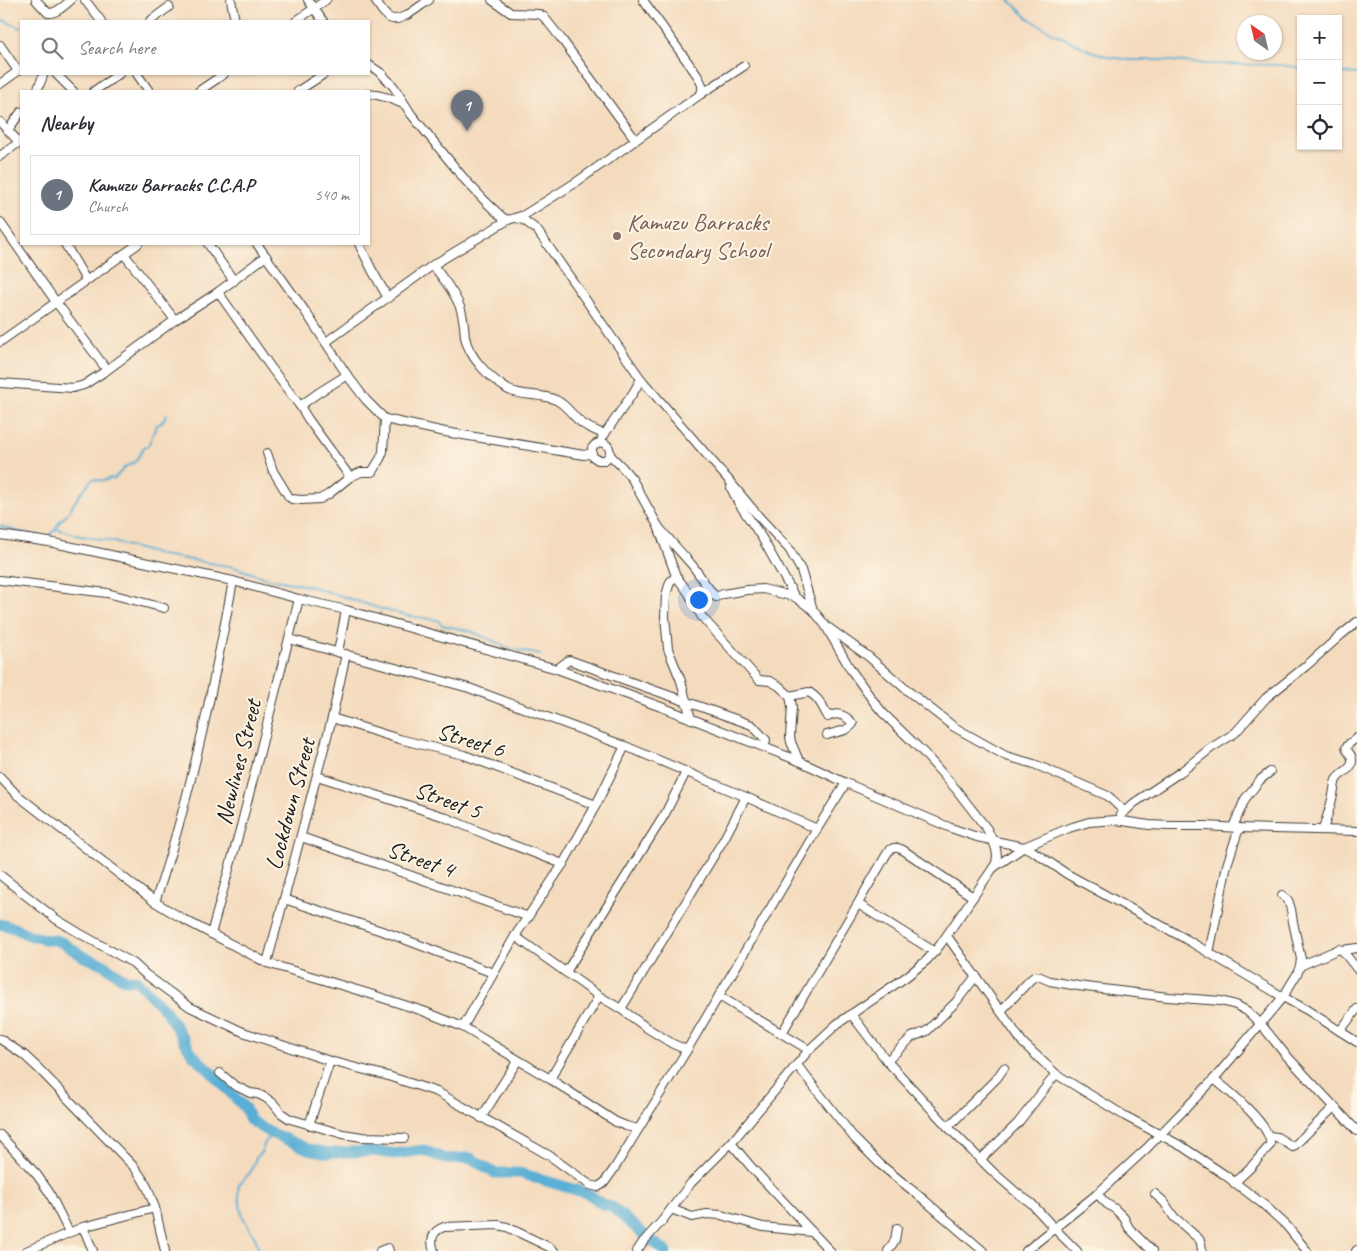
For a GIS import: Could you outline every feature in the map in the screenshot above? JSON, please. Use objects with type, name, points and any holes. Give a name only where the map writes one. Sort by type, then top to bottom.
[{"type":"street","points":[[36,0],[50,14],[72,0]]},
{"type":"street","points":[[85,0],[100,20]]},
{"type":"street","points":[[231,0],[235,20]]},
{"type":"street","points":[[308,0],[321,20]]},
{"type":"street","points":[[297,20],[326,0]]},
{"type":"street","points":[[375,0],[387,17],[392,20],[403,18],[429,0]]},
{"type":"street","points":[[492,0],[511,13],[539,14],[544,17],[635,139]]},
{"type":"street","points":[[643,0],[697,75],[702,84],[701,94]]},
{"type":"street","points":[[151,20],[169,7]]},
{"type":"street","points":[[0,45],[20,70],[0,84]]},
{"type":"street","points":[[370,66],[388,79],[411,114],[476,193],[496,212],[512,219],[524,220],[536,230],[641,379],[760,518],[789,549],[801,570],[813,610]]},
{"type":"street","points":[[326,342],[433,265],[512,219],[524,215],[575,183],[635,139],[744,66]]},
{"type":"street","points":[[37,90],[43,75]]},
{"type":"street","points":[[57,75],[72,90]]},
{"type":"street","points":[[95,90],[118,75]]},
{"type":"street","points":[[138,75],[148,90]]},
{"type":"street","points":[[200,90],[223,75]]},
{"type":"street","points":[[300,90],[322,75]]},
{"type":"street","points":[[370,94],[391,98],[405,105]]},
{"type":"street","points":[[8,130],[20,113]]},
{"type":"street","points":[[0,122],[20,142],[0,156]]},
{"type":"street","points":[[0,222],[107,370]]},
{"type":"street","points":[[66,245],[86,280]]},
{"type":"street","points":[[0,342],[137,245]]},
{"type":"street","points":[[209,245],[234,281]]},
{"type":"street","points":[[258,245],[305,310],[347,375],[366,400],[385,419],[500,442],[584,455],[592,453]]},
{"type":"street","points":[[360,245],[388,298]]},
{"type":"street","points":[[124,254],[175,320]]},
{"type":"street","points":[[0,382],[73,388],[84,385],[175,320],[234,281],[266,256]]},
{"type":"street","points":[[433,265],[455,295],[464,320],[466,341],[480,365],[511,391],[557,400],[589,428],[605,434]]},
{"type":"street","points":[[218,292],[350,476]]},
{"type":"street","points":[[300,406],[347,375]]},
{"type":"street","points":[[610,455],[605,460],[600,461],[594,458],[592,453],[593,446],[605,434],[633,394],[641,379]]},
{"type":"street","points":[[267,453],[273,471],[289,497],[292,499],[320,499],[329,494],[350,476],[361,472],[372,472],[383,452],[385,419]]},
{"type":"street","points":[[599,442],[608,446],[610,455],[632,479],[658,526],[676,576],[688,592],[702,617],[759,680],[770,681],[790,696],[792,707],[791,742],[799,761]]},
{"type":"street","points":[[726,477],[738,502],[762,538],[795,597]]},
{"type":"street","points":[[637,1251],[691,1183],[731,1143],[809,1050],[837,1024],[906,977],[935,952],[993,868],[997,856],[987,829],[955,788],[923,752],[883,713],[851,670],[825,625],[813,610],[795,597],[763,589],[747,590],[716,597],[692,564],[658,526]]},
{"type":"street","points":[[0,536],[49,542],[233,581],[346,610],[557,669],[799,761],[935,821],[977,837],[1024,847],[1066,874],[1184,938],[1297,1004],[1357,1042]]},
{"type":"street","points":[[676,576],[670,582],[666,595],[665,616],[668,649],[681,681],[691,719]]},
{"type":"street","points":[[0,580],[107,593],[164,608]]},
{"type":"street","points":[[155,902],[170,858],[183,808],[219,658],[233,581]]},
{"type":"street","name":"Newlines Street","points":[[211,934],[241,826],[299,599]]},
{"type":"street","name":"Lockdown Street","points":[[267,963],[332,718],[342,653],[346,610]]},
{"type":"street","points":[[1116,820],[1124,811],[1182,771],[1211,748],[1235,733],[1266,698],[1357,622]]},
{"type":"street","points":[[825,625],[869,657],[908,692],[954,727],[1006,756],[1034,764],[1108,796],[1124,811]]},
{"type":"street","points":[[289,639],[469,688],[625,746],[746,796],[817,829]]},
{"type":"street","points":[[557,669],[569,660],[752,725],[766,740],[764,747]]},
{"type":"street","points":[[790,696],[809,692],[821,702],[828,717],[833,714],[840,715],[850,720],[853,724],[850,729],[826,735]]},
{"type":"street","name":"Street 6","points":[[332,718],[399,739],[464,755],[596,805]]},
{"type":"street","points":[[1323,830],[1332,802],[1336,780],[1352,764],[1346,747],[1357,738]]},
{"type":"street","points":[[463,1027],[515,936],[563,864],[596,805],[625,746]]},
{"type":"street","points":[[566,972],[660,822],[686,772]]},
{"type":"street","points":[[1209,953],[1227,865],[1245,799],[1250,791],[1270,772]]},
{"type":"street","name":"Street 5","points":[[317,776],[442,816],[563,864]]},
{"type":"street","points":[[0,777],[16,794],[166,910],[267,963],[367,992],[463,1027],[550,1079],[616,1122],[638,1129]]},
{"type":"street","points":[[0,875],[56,919],[79,934],[133,963],[190,1007],[243,1032],[330,1061],[388,1076],[438,1092],[550,1156],[590,1185],[598,1187],[604,1184],[687,1050],[846,783]]},
{"type":"street","points":[[621,1009],[724,839],[746,796]]},
{"type":"street","points":[[993,868],[1024,847],[1078,824],[1089,822],[1116,820],[1170,826],[1357,831]]},
{"type":"street","name":"Street 4","points":[[301,837],[529,916]]},
{"type":"street","points":[[782,1033],[889,851],[893,848],[903,850],[973,897]]},
{"type":"street","points":[[1026,1251],[1097,1194],[1147,1148],[1214,1079],[1283,997],[1300,966],[1300,952],[1291,909],[1288,900],[1282,895]]},
{"type":"street","points":[[284,900],[388,934],[493,973]]},
{"type":"street","points":[[858,904],[935,952]]},
{"type":"street","points":[[515,936],[599,996],[663,1038],[687,1050]]},
{"type":"street","points":[[947,936],[1023,1043],[1056,1074],[1125,1116],[1190,1151],[1234,1182],[1286,1225],[1307,1251]]},
{"type":"street","points":[[1300,966],[1339,949],[1357,948]]},
{"type":"street","points":[[1342,950],[1357,969]]},
{"type":"street","points":[[887,1061],[912,1037],[927,1031],[956,1002],[976,976]]},
{"type":"street","points":[[1001,1011],[1030,980],[1038,976],[1078,986],[1231,1003],[1247,1011],[1260,1023],[1285,1054],[1357,1131]]},
{"type":"street","points":[[550,1079],[599,996]]},
{"type":"street","points":[[719,996],[809,1050]]},
{"type":"street","points":[[1340,1031],[1357,1009]]},
{"type":"street","points":[[851,1014],[887,1061],[948,1127],[1005,1183],[1031,1203],[1077,1251]]},
{"type":"street","points":[[0,1039],[24,1054],[135,1168],[148,1189],[155,1208],[165,1251]]},
{"type":"street","points":[[481,1118],[518,1060]]},
{"type":"street","points":[[309,1125],[330,1061]]},
{"type":"street","points":[[797,1065],[855,1139],[881,1165],[983,1251]]},
{"type":"street","points":[[948,1127],[997,1078],[1004,1068]]},
{"type":"street","points":[[220,1073],[234,1085],[266,1098],[290,1119],[343,1134],[362,1137],[404,1138]]},
{"type":"street","points":[[980,1160],[1018,1123],[1056,1074]]},
{"type":"street","points":[[1214,1079],[1245,1106],[1270,1136],[1271,1140],[1270,1145],[1251,1167],[1234,1182]]},
{"type":"street","points":[[1270,1136],[1293,1146],[1334,1107]]},
{"type":"street","points":[[0,1135],[37,1175],[49,1192],[69,1232]]},
{"type":"street","points":[[731,1143],[830,1251]]},
{"type":"street","points":[[1097,1194],[1124,1218],[1129,1228],[1152,1251]]},
{"type":"street","points":[[1156,1194],[1174,1217],[1199,1239],[1202,1251]]},
{"type":"street","points":[[26,1251],[83,1227],[155,1208]]},
{"type":"street","points":[[671,1209],[692,1217],[707,1214],[721,1215],[763,1227],[812,1232]]},
{"type":"street","points":[[434,1251],[431,1241],[432,1236],[439,1229],[444,1227],[498,1225],[507,1227],[554,1251]]},
{"type":"street","points":[[83,1227],[92,1251]]},
{"type":"street","points":[[888,1251],[895,1240],[897,1228]]},
{"type":"street","points":[[380,1251],[388,1248],[389,1251]]},
{"type":"waterway","points":[[1009,0],[1028,18],[1051,32],[1091,51],[1110,57],[1130,60],[1161,60],[1205,64],[1281,65],[1297,67]]},
{"type":"waterway","points":[[0,19],[20,28]]},
{"type":"waterway","points":[[1342,73],[1357,74]]},
{"type":"waterway","points":[[56,529],[59,522],[93,479],[114,479],[126,466],[135,461],[144,447],[148,446],[156,426],[162,422],[167,414]]},
{"type":"waterway","points":[[0,526],[47,538],[58,529],[161,555],[234,567],[266,578],[313,587],[381,609],[409,616],[438,620],[442,625],[470,631],[512,649],[540,655]]},
{"type":"waterway","points":[[0,924],[29,935],[63,943],[84,957],[101,963],[125,980],[136,980],[166,1011],[193,1055],[245,1108],[250,1120],[267,1131],[308,1149],[328,1153],[374,1151],[395,1154],[424,1150],[445,1159],[471,1158],[494,1173],[520,1173],[589,1194],[602,1204],[612,1207],[666,1251]]},
{"type":"waterway","points":[[259,1251],[256,1240],[242,1215],[238,1191],[239,1184],[250,1173],[265,1142],[274,1134]]},
{"type":"place","name":"Kamuzu Barracks C.C.A.P","points":[[467,131]]},
{"type":"place","name":"Kamuzu Barracks Secondary School","points":[[617,236]]}]
